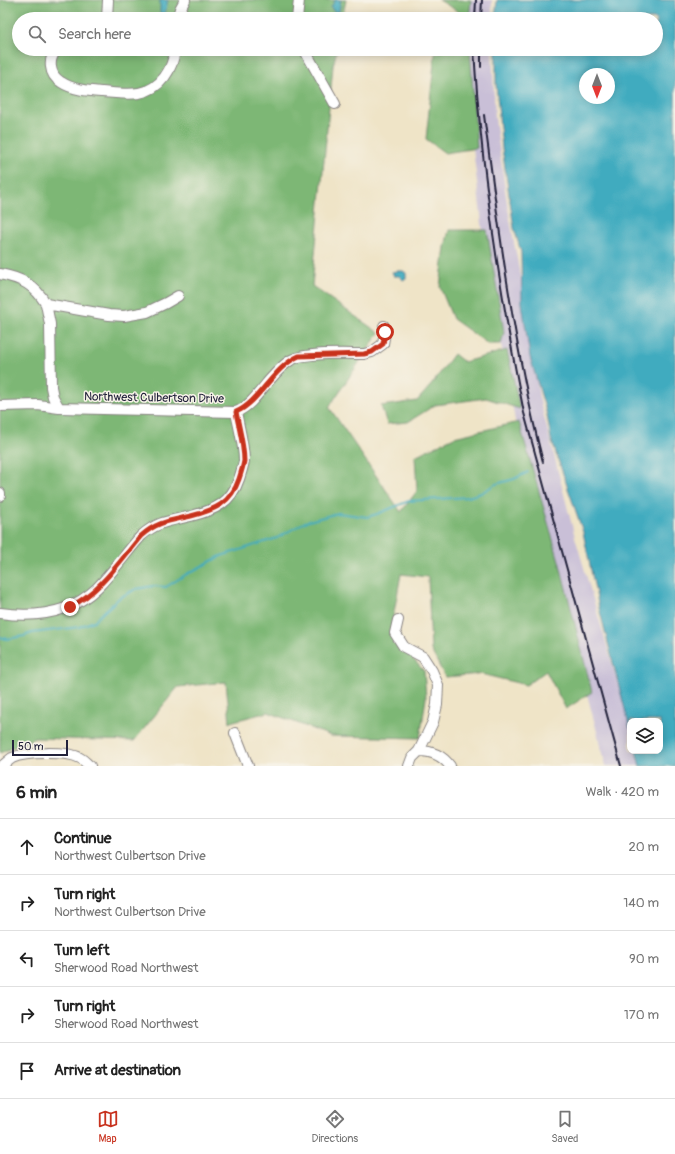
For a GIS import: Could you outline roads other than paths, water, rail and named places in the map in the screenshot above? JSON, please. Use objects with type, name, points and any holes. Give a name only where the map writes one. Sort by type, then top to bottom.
[{"type":"street","points":[[107,12],[108,0]]},
{"type":"street","points":[[179,12],[185,0]]},
{"type":"street","points":[[298,12],[299,0]]},
{"type":"street","points":[[52,56],[51,70],[55,77],[62,83],[81,89],[125,93],[143,92],[161,81],[171,67],[173,56]]},
{"type":"street","points":[[308,56],[335,104]]},
{"type":"street","points":[[0,274],[12,276],[24,281],[41,296],[46,304],[50,324],[51,387],[53,397],[59,408]]},
{"type":"street","points":[[46,304],[109,315],[124,316],[147,312],[166,304],[178,296]]},
{"type":"street","name":"Northwest Culbertson Drive","points":[[0,406],[38,405],[59,408],[236,412],[246,406],[282,367],[291,360],[299,356],[364,354],[372,352],[383,344],[385,332],[384,326]]},
{"type":"street","points":[[0,613],[32,615],[58,611],[70,607],[96,589],[141,536],[149,529],[158,524],[215,509],[225,502],[233,493],[238,483],[244,462],[236,412]]},
{"type":"street","points":[[398,620],[395,633],[404,647],[422,657],[432,670],[438,685],[437,705],[433,722],[419,751],[412,758],[409,766]]},
{"type":"street","points":[[235,732],[248,766]]},
{"type":"street","points":[[419,751],[431,751],[443,758],[450,766]]},
{"type":"street","points":[[2,766],[13,758],[51,753],[66,754],[80,758],[90,766]]},
{"type":"water","points":[[160,0],[168,0],[165,12],[160,12]]},
{"type":"water","points":[[335,0],[341,0],[339,12],[333,11],[331,7]]},
{"type":"water","points":[[497,0],[675,0],[675,766],[640,766],[637,754],[663,754],[663,718],[627,718],[599,608],[583,532],[551,439],[547,415],[530,357],[522,303],[521,252],[514,228],[502,148],[496,84],[496,56],[663,56],[663,12],[496,12]]},
{"type":"water","points":[[403,271],[406,273],[406,278],[403,280],[399,276],[394,276],[392,272]]},
{"type":"waterway","points":[[0,637],[7,639],[32,633],[79,627],[94,621],[119,598],[136,589],[153,586],[166,587],[221,556],[277,538],[305,522],[338,513],[367,517],[409,501],[468,497],[481,493],[496,484],[514,479],[528,472]]},
{"type":"railway","points":[[475,12],[476,0]]},
{"type":"railway","points":[[481,12],[482,0]]},
{"type":"railway","points":[[474,56],[481,140],[499,277],[524,413],[621,766]]},
{"type":"railway","points":[[481,56],[481,67]]},
{"type":"railway","points":[[484,115],[508,289],[524,376],[543,462]]}]
